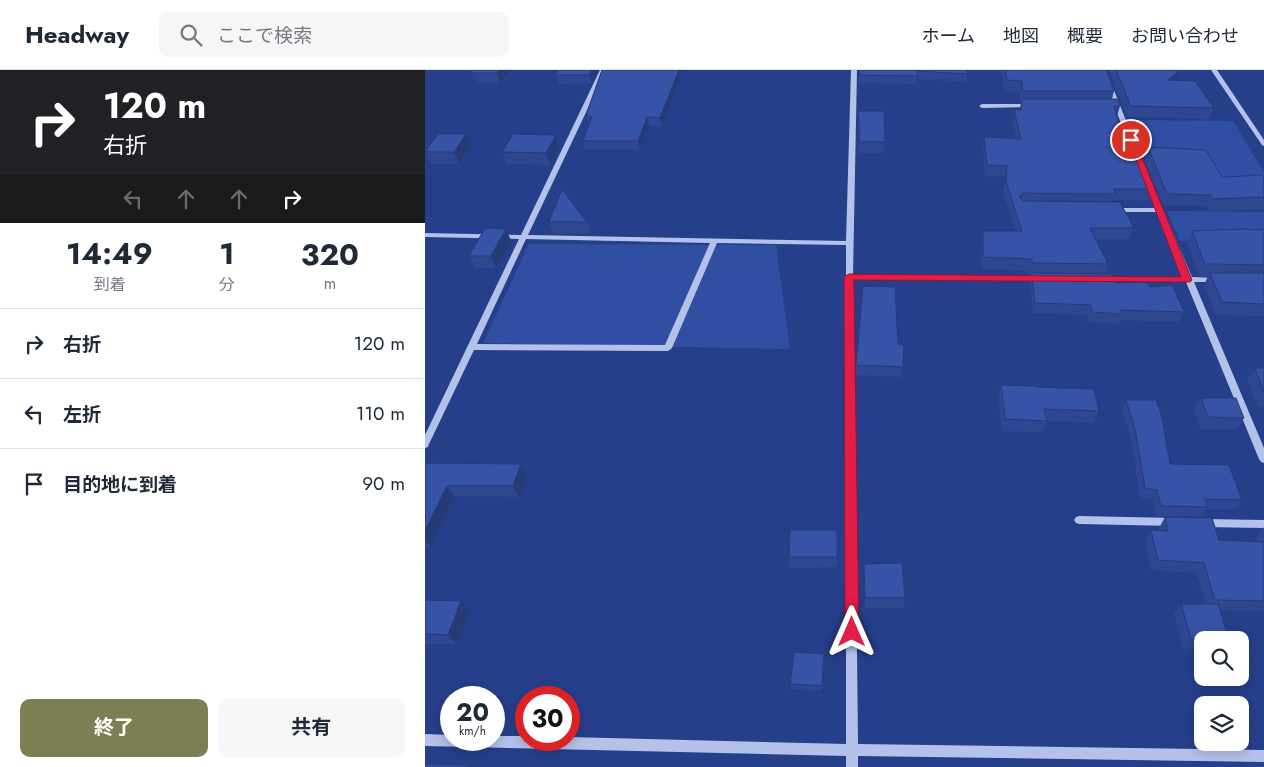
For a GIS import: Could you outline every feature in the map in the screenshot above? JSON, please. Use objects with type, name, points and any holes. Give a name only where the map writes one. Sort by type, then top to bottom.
[{"type":"street","points":[[425,444],[603,70]]},
{"type":"street","points":[[852,767],[849,277],[854,70]]},
{"type":"street","points":[[1103,70],[1142,166]]},
{"type":"street","points":[[1214,70],[1264,144]]},
{"type":"street","points":[[982,106],[1040,106]]},
{"type":"street","points":[[1108,106],[1117,106]]},
{"type":"street","points":[[1145,175],[1187,280],[1264,460]]},
{"type":"street","points":[[1110,210],[1159,210]]},
{"type":"street","points":[[425,235],[850,243]]},
{"type":"street","points":[[471,347],[667,348],[714,241]]},
{"type":"street","points":[[849,277],[1048,279]]},
{"type":"street","points":[[1097,279],[1225,280]]},
{"type":"street","points":[[1079,520],[1264,524]]},
{"type":"street","points":[[425,740],[853,750],[1264,756]]},
{"type":"shaded area","points":[[1128,120],[1233,121],[1264,172],[1264,183],[1217,183],[1202,154],[1143,154]]},
{"type":"shaded area","points":[[1167,211],[1264,212],[1264,242],[1180,241]]},
{"type":"shaded area","points":[[529,244],[776,245],[790,349],[483,343]]},
{"type":"building","points":[[473,70],[499,70],[497,73],[471,73]]},
{"type":"building","points":[[558,70],[592,70],[589,75],[556,75]]},
{"type":"building","points":[[602,70],[679,70],[660,118],[647,117],[638,141],[583,141],[592,117],[586,115]]},
{"type":"building","points":[[859,70],[967,70],[967,74],[917,71],[918,76],[859,75]]},
{"type":"building","points":[[1005,70],[1106,70],[1114,91],[1022,91],[1022,81],[1007,80]]},
{"type":"building","points":[[1116,70],[1179,70],[1168,80],[1195,81],[1214,108],[1131,106]]},
{"type":"building","points":[[1022,99],[1117,99],[1120,106],[1114,106],[1126,146],[1137,147],[1154,189],[1113,189],[1116,194],[1023,193],[1019,197],[1023,201],[1120,202],[1134,228],[1090,228],[1108,264],[1032,263],[1032,259],[983,257],[983,231],[1022,231],[1006,182],[1007,166],[987,165],[984,137],[1021,139],[1014,110],[1021,110]]},
{"type":"building","points":[[858,111],[884,111],[885,142],[860,142]]},
{"type":"building","points":[[438,134],[466,134],[454,152],[425,152]]},
{"type":"building","points":[[513,134],[556,135],[546,153],[502,152]]},
{"type":"building","points":[[1148,147],[1206,150],[1222,177],[1262,175],[1264,177],[1264,197],[1213,199],[1211,195],[1169,194],[1165,189]]},
{"type":"building","points":[[562,189],[587,222],[549,222]]},
{"type":"building","points":[[485,228],[506,229],[491,256],[469,256]]},
{"type":"building","points":[[1264,230],[1264,265],[1205,264],[1192,231]]},
{"type":"building","points":[[1032,273],[1112,274],[1116,283],[1147,282],[1150,287],[1172,285],[1184,312],[1121,310],[1122,314],[1092,312],[1091,305],[1035,303]]},
{"type":"building","points":[[1210,273],[1264,273],[1264,304],[1222,302]]},
{"type":"building","points":[[863,286],[895,287],[898,344],[904,345],[903,367],[856,365]]},
{"type":"building","points":[[1255,368],[1264,368],[1264,392]]},
{"type":"building","points":[[1001,385],[1094,389],[1099,411],[1044,409],[1047,421],[1005,419]]},
{"type":"building","points":[[1201,398],[1236,398],[1244,418],[1208,417]]},
{"type":"building","points":[[1126,400],[1156,400],[1162,417],[1170,464],[1229,465],[1242,500],[1205,499],[1208,507],[1161,506],[1157,490],[1145,488],[1135,429]]},
{"type":"building","points":[[425,463],[521,464],[513,486],[447,486],[425,531]]},
{"type":"building","points":[[1165,517],[1212,518],[1219,540],[1264,542],[1264,601],[1215,600],[1204,563],[1158,560],[1151,530],[1168,531]]},
{"type":"building","points":[[790,530],[837,530],[837,557],[789,557]]},
{"type":"building","points":[[902,563],[905,598],[865,598],[864,564]]},
{"type":"building","points":[[425,600],[461,601],[448,635],[425,634]]},
{"type":"building","points":[[1181,604],[1218,604],[1226,631],[1194,631],[1194,639],[1191,639]]},
{"type":"building","points":[[794,652],[824,654],[822,686],[790,684]]},
{"type":"building","points":[[425,764],[470,765],[470,767],[425,767]]},
{"type":"route","points":[[852,632],[849,277],[1187,280],[1131,140]]}]
